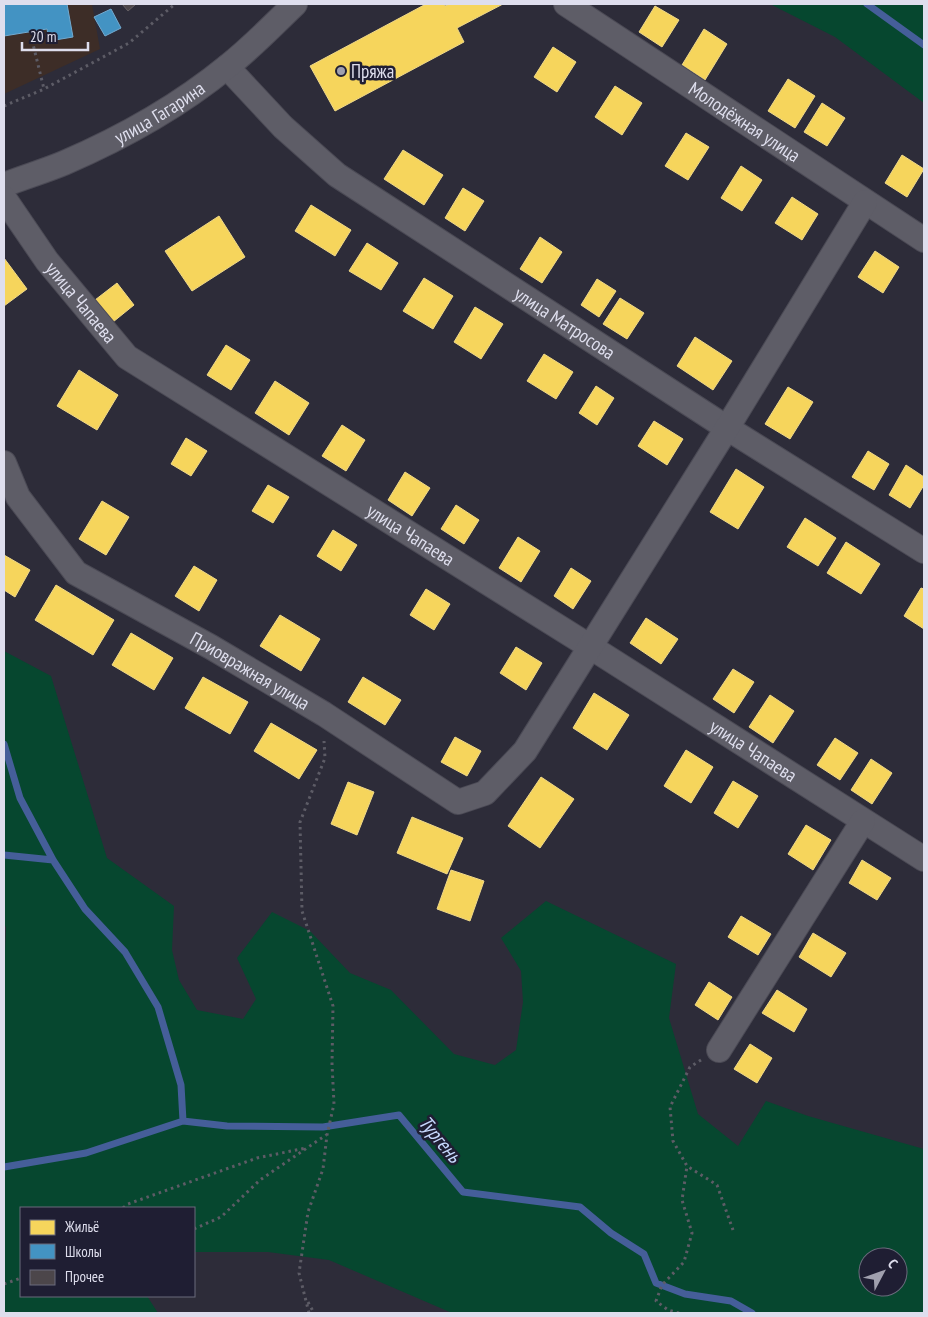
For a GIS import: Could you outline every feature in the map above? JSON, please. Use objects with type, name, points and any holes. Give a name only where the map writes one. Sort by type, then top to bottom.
[{"type":"street","name":"улица Гагарина","points":[[4,185],[63,163],[116,139],[175,104],[228,67],[294,4]]},
{"type":"street","name":"Молодёжная улица","points":[[566,4],[924,240]]},
{"type":"street","name":"улица Матросова","points":[[228,67],[283,127],[337,175],[727,428],[924,551]]},
{"type":"street","name":"улица Чапаева","points":[[4,198],[46,261],[127,357],[589,646],[924,859]]},
{"type":"street","points":[[589,646],[727,428],[865,202]]},
{"type":"street","name":"Приовражная улица","points":[[4,463],[18,497],[76,573],[211,647],[324,714],[458,802],[485,793],[525,750],[589,646]]},
{"type":"street","points":[[719,1050],[863,821]]},
{"type":"path","points":[[4,106],[44,89],[129,43],[175,4]]},
{"type":"path","points":[[32,40],[44,89]]},
{"type":"path","points":[[309,1313],[298,1273],[308,1212],[323,1169],[327,1135],[334,1104],[332,1064],[333,1006],[302,911],[300,822],[324,758]]},
{"type":"path","points":[[719,1050],[690,1067],[670,1107],[673,1140],[687,1166],[717,1185],[733,1230]]},
{"type":"path","points":[[195,1229],[221,1216],[260,1180],[327,1135]]},
{"type":"path","points":[[124,1207],[128,1204],[257,1158],[306,1148]]},
{"type":"path","points":[[679,1313],[668,1310],[656,1301],[662,1285],[684,1262],[692,1233],[682,1200],[687,1166]]},
{"type":"path","points":[[4,1284],[20,1278]]},
{"type":"path","points":[[305,1297],[314,1313]]},
{"type":"shaded area","points":[[4,4],[92,4],[100,49],[4,94]]},
{"type":"green space","points":[[770,4],[924,4],[924,103],[835,37]]},
{"type":"green space","points":[[4,651],[51,676],[107,858],[174,906],[172,950],[179,980],[197,1010],[243,1019],[256,999],[237,958],[272,912],[310,931],[350,973],[391,990],[454,1054],[495,1065],[516,1050],[523,1002],[521,971],[501,938],[546,901],[676,964],[669,1018],[698,1114],[738,1146],[766,1101],[808,1116],[924,1149],[924,1313],[452,1313],[329,1260],[268,1252],[195,1252],[195,1207],[20,1207],[20,1297],[148,1297],[158,1313],[4,1313],[4,975],[6,927],[4,925]]},
{"type":"building: Жильё","points":[[426,4],[444,4],[445,6],[450,4],[503,4],[457,28],[464,42],[335,111],[310,66]]},
{"type":"building: Жильё","points":[[655,6],[679,20],[662,47],[639,32]]},
{"type":"building: Жильё","points":[[704,29],[727,44],[705,80],[682,65]]},
{"type":"building: Жильё","points":[[553,47],[576,62],[557,92],[534,77]]},
{"type":"building: Жильё","points":[[788,79],[815,96],[795,128],[768,111]]},
{"type":"building: Жильё","points":[[615,86],[642,103],[622,135],[595,117]]},
{"type":"building: Жильё","points":[[822,103],[845,118],[827,146],[804,132]]},
{"type":"building: Жильё","points":[[686,133],[709,147],[688,180],[665,166]]},
{"type":"building: Жильё","points":[[403,150],[443,175],[424,205],[384,179]]},
{"type":"building: Жильё","points":[[902,155],[924,169],[907,197],[885,183]]},
{"type":"building: Жильё","points":[[741,166],[762,180],[742,211],[721,198]]},
{"type":"building: Жильё","points":[[463,188],[484,201],[465,231],[445,218]]},
{"type":"building: Жильё","points":[[792,197],[818,214],[802,240],[775,223]]},
{"type":"building: Жильё","points":[[311,205],[351,230],[335,256],[295,231]]},
{"type":"building: Жильё","points":[[219,216],[245,257],[192,291],[165,251]]},
{"type":"building: Жильё","points":[[540,237],[562,252],[542,283],[520,269]]},
{"type":"building: Жильё","points":[[367,243],[398,263],[381,290],[349,271]]},
{"type":"building: Жильё","points":[[875,251],[899,267],[883,293],[858,277]]},
{"type":"building: Жильё","points":[[4,258],[27,289],[4,306]]},
{"type":"building: Жильё","points":[[424,278],[453,296],[433,329],[403,311]]},
{"type":"building: Жильё","points":[[597,279],[616,291],[599,317],[581,305]]},
{"type":"building: Жильё","points":[[117,283],[134,305],[113,322],[95,300]]},
{"type":"building: Жильё","points":[[620,298],[644,313],[627,339],[603,324]]},
{"type":"building: Жильё","points":[[475,307],[503,324],[481,359],[454,342]]},
{"type":"building: Жильё","points":[[695,337],[732,361],[713,390],[677,366]]},
{"type":"building: Жильё","points":[[226,345],[250,360],[231,390],[207,375]]},
{"type":"building: Жильё","points":[[544,354],[573,372],[556,399],[527,381]]},
{"type":"building: Жильё","points":[[79,370],[118,395],[97,430],[57,406]]},
{"type":"building: Жильё","points":[[275,381],[309,403],[289,435],[255,413]]},
{"type":"building: Жильё","points":[[596,386],[614,398],[597,425],[579,413]]},
{"type":"building: Жильё","points":[[788,387],[813,402],[790,439],[765,424]]},
{"type":"building: Жильё","points":[[654,421],[683,439],[667,465],[638,446]]},
{"type":"building: Жильё","points":[[342,425],[365,440],[346,471],[322,456]]},
{"type":"building: Жильё","points":[[186,438],[207,451],[191,476],[171,464]]},
{"type":"building: Жильё","points":[[868,451],[889,464],[874,490],[852,477]]},
{"type":"building: Жильё","points":[[906,465],[924,477],[924,485],[910,508],[889,495]]},
{"type":"building: Жильё","points":[[736,469],[764,487],[738,529],[710,512]]},
{"type":"building: Жильё","points":[[405,472],[430,488],[412,516],[388,500]]},
{"type":"building: Жильё","points":[[268,485],[289,497],[273,523],[252,511]]},
{"type":"building: Жильё","points":[[102,501],[129,517],[106,555],[79,539]]},
{"type":"building: Жильё","points":[[456,505],[479,520],[464,544],[441,529]]},
{"type":"building: Жильё","points":[[805,518],[836,538],[818,566],[787,547]]},
{"type":"building: Жильё","points":[[333,530],[357,545],[341,571],[317,556]]},
{"type":"building: Жильё","points":[[518,537],[540,551],[521,582],[499,568]]},
{"type":"building: Жильё","points":[[846,542],[880,564],[861,594],[827,573]]},
{"type":"building: Жильё","points":[[4,555],[30,570],[15,597],[4,590]]},
{"type":"building: Жильё","points":[[194,566],[217,580],[199,611],[175,596]]},
{"type":"building: Жильё","points":[[571,568],[591,581],[573,609],[554,596]]},
{"type":"building: Жильё","points":[[56,585],[114,620],[93,655],[35,620]]},
{"type":"building: Жильё","points":[[921,588],[924,589],[924,629],[904,616]]},
{"type":"building: Жильё","points":[[426,589],[450,604],[434,630],[410,615]]},
{"type":"building: Жильё","points":[[280,615],[320,639],[301,671],[260,646]]},
{"type":"building: Жильё","points":[[646,618],[678,639],[661,664],[630,643]]},
{"type":"building: Жильё","points":[[131,633],[173,658],[154,690],[112,665]]},
{"type":"building: Жильё","points":[[516,647],[542,663],[526,690],[500,673]]},
{"type":"building: Жильё","points":[[733,669],[754,682],[734,713],[713,699]]},
{"type":"building: Жильё","points":[[203,677],[248,702],[230,734],[185,708]]},
{"type":"building: Жильё","points":[[363,677],[401,700],[385,725],[348,702]]},
{"type":"building: Жильё","points":[[594,693],[629,715],[607,750],[573,728]]},
{"type":"building: Жильё","points":[[770,695],[794,711],[773,743],[749,727]]},
{"type":"building: Жильё","points":[[271,723],[317,750],[299,779],[254,751]]},
{"type":"building: Жильё","points":[[455,737],[481,751],[467,776],[441,762]]},
{"type":"building: Жильё","points":[[835,738],[858,753],[840,780],[817,765]]},
{"type":"building: Жильё","points":[[686,750],[713,767],[691,803],[664,786]]},
{"type":"building: Жильё","points":[[871,759],[892,773],[872,804],[851,790]]},
{"type":"building: Жильё","points":[[541,777],[574,799],[540,848],[508,826]]},
{"type":"building: Жильё","points":[[733,781],[758,796],[738,828],[714,813]]},
{"type":"building: Жильё","points":[[348,782],[374,792],[357,835],[331,824]]},
{"type":"building: Жильё","points":[[412,817],[463,838],[447,874],[397,853]]},
{"type":"building: Жильё","points":[[806,825],[831,840],[813,870],[788,854]]},
{"type":"building: Жильё","points":[[862,860],[891,878],[877,900],[849,883]]},
{"type":"building: Жильё","points":[[451,870],[484,881],[470,921],[437,909]]},
{"type":"building: Жильё","points":[[741,916],[771,934],[758,955],[728,937]]},
{"type":"building: Жильё","points":[[813,933],[846,953],[831,977],[799,957]]},
{"type":"building: Жильё","points":[[709,982],[732,997],[718,1020],[695,1005]]},
{"type":"building: Жильё","points":[[777,990],[807,1009],[794,1032],[762,1013]]},
{"type":"building: Жильё","points":[[750,1044],[772,1058],[757,1083],[734,1069]]},
{"type":"building: Школы","points":[[4,4],[67,4],[73,37],[49,41],[47,29],[4,36]]},
{"type":"building: Школы","points":[[111,9],[121,28],[105,36],[94,17]]},
{"type":"building: Прочее","points":[[122,4],[136,4],[128,11]]},
{"type":"waterway","points":[[867,4],[924,45]]},
{"type":"waterway","points":[[4,744],[20,798],[53,860],[85,909],[125,952],[158,1007],[181,1085],[183,1121]]},
{"type":"waterway","points":[[4,855],[53,860]]},
{"type":"waterway","name":"Тургень","points":[[4,1167],[86,1153],[183,1121],[227,1126],[323,1127],[399,1115],[463,1192],[580,1207],[611,1233],[644,1254],[656,1283],[685,1294],[731,1301],[752,1313]]},
{"type":"place","name":"Пряжа","points":[[341,71]]}]
